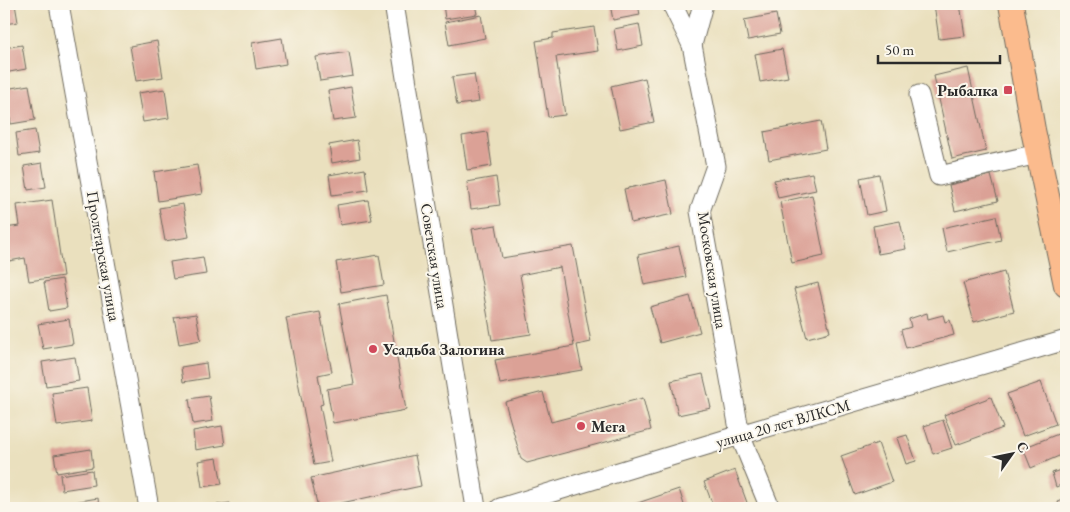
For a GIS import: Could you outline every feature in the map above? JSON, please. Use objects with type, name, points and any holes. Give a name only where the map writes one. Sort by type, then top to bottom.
[{"type":"main road","points":[[1011,4],[1038,154],[1066,285]]},
{"type":"street","name":"Пролетарская улица","points":[[60,4],[149,508]]},
{"type":"street","name":"Советская улица","points":[[394,4],[476,508]]},
{"type":"street","name":"Московская улица","points":[[672,4],[692,45],[716,166],[700,211],[740,435],[770,508]]},
{"type":"street","points":[[692,45],[703,4]]},
{"type":"street","points":[[919,95],[939,176],[1038,154]]},
{"type":"street","name":"улица 20 лет ВЛКСМ","points":[[500,508],[740,435],[1066,340]]},
{"type":"building","points":[[4,4],[15,4],[18,22],[4,24]]},
{"type":"building","points":[[443,4],[475,4],[477,14],[445,19]]},
{"type":"building","points":[[610,4],[638,4],[640,15],[613,20]]},
{"type":"building","points":[[745,4],[765,4],[765,5],[745,8]]},
{"type":"building","points":[[934,4],[960,4],[965,36],[939,39]]},
{"type":"building","points":[[1063,4],[1066,4],[1066,19],[1065,19]]},
{"type":"building","points":[[776,14],[780,34],[748,40],[744,20]]},
{"type":"building","points":[[481,15],[485,38],[449,45],[445,22]]},
{"type":"building","points":[[639,24],[643,46],[618,51],[614,29]]},
{"type":"building","points":[[594,27],[598,51],[556,57],[565,115],[548,117],[536,41],[553,38],[553,33]]},
{"type":"building","points":[[282,38],[286,64],[256,69],[252,43]]},
{"type":"building","points":[[157,41],[163,77],[136,81],[130,46]]},
{"type":"building","points":[[22,45],[26,69],[4,73],[4,48]]},
{"type":"building","points":[[782,49],[788,77],[760,82],[755,54]]},
{"type":"building","points":[[349,52],[353,76],[320,81],[316,57]]},
{"type":"building","points":[[968,68],[986,151],[952,159],[934,76]]},
{"type":"building","points":[[474,74],[479,102],[457,105],[452,77]]},
{"type":"building","points":[[645,78],[654,122],[620,129],[611,86]]},
{"type":"building","points":[[29,85],[35,120],[11,124],[5,89]]},
{"type":"building","points":[[351,87],[356,118],[333,121],[328,91]]},
{"type":"building","points":[[165,89],[169,118],[143,122],[138,93]]},
{"type":"building","points":[[821,121],[826,149],[769,160],[764,132]]},
{"type":"building","points":[[35,130],[39,153],[19,156],[16,133]]},
{"type":"building","points":[[487,132],[492,166],[467,170],[462,136]]},
{"type":"building","points":[[357,140],[360,158],[332,163],[329,145]]},
{"type":"building","points":[[42,163],[46,187],[28,190],[24,166]]},
{"type":"building","points":[[197,165],[202,194],[158,201],[154,172]]},
{"type":"building","points":[[365,169],[368,190],[332,195],[329,175]]},
{"type":"building","points":[[812,173],[816,190],[778,198],[774,180]]},
{"type":"building","points":[[879,174],[886,211],[867,215],[860,178]]},
{"type":"building","points":[[991,175],[998,201],[955,211],[949,185]]},
{"type":"building","points":[[496,177],[500,205],[471,209],[467,182]]},
{"type":"building","points":[[666,180],[673,214],[631,223],[624,189]]},
{"type":"building","points":[[812,195],[824,256],[792,263],[780,202]]},
{"type":"building","points":[[52,200],[63,276],[29,281],[25,258],[4,262],[4,228],[20,226],[17,205]]},
{"type":"building","points":[[368,200],[372,220],[340,225],[337,205]]},
{"type":"building","points":[[183,204],[189,237],[165,241],[159,208]]},
{"type":"building","points":[[996,216],[1001,240],[947,252],[942,228]]},
{"type":"building","points":[[900,221],[906,249],[878,254],[873,226]]},
{"type":"building","points":[[496,225],[502,258],[573,246],[591,342],[577,345],[582,370],[500,384],[495,360],[574,346],[560,267],[520,275],[531,334],[492,340],[472,229]]},
{"type":"building","points":[[679,246],[686,277],[644,285],[638,255]]},
{"type":"building","points":[[379,255],[384,285],[341,292],[336,262]]},
{"type":"building","points":[[203,257],[206,274],[173,279],[170,262]]},
{"type":"building","points":[[1004,272],[1014,311],[974,322],[963,283]]},
{"type":"building","points":[[62,279],[67,308],[49,311],[44,282]]},
{"type":"building","points":[[818,283],[830,332],[807,338],[794,289]]},
{"type":"building","points":[[386,295],[406,410],[333,423],[327,389],[354,384],[339,304]]},
{"type":"building","points":[[690,296],[700,332],[660,343],[650,307]]},
{"type":"building","points":[[320,312],[332,372],[318,375],[323,404],[320,405],[331,462],[314,465],[286,318]]},
{"type":"building","points":[[927,313],[928,319],[943,315],[945,322],[950,320],[954,335],[906,348],[901,330],[911,327],[909,319]]},
{"type":"building","points":[[196,314],[201,340],[179,344],[174,317]]},
{"type":"building","points":[[69,319],[73,344],[43,349],[38,324]]},
{"type":"building","points":[[75,357],[79,381],[46,386],[42,362]]},
{"type":"building","points":[[206,363],[208,378],[183,382],[181,367]]},
{"type":"building","points":[[703,374],[711,408],[678,415],[671,381]]},
{"type":"building","points":[[1041,382],[1056,424],[1023,436],[1007,394]]},
{"type":"building","points":[[87,388],[92,421],[57,426],[52,393]]},
{"type":"building","name":"Мега","points":[[543,392],[551,422],[643,398],[651,430],[527,463],[521,459],[505,402]]},
{"type":"building","points":[[209,396],[213,421],[193,424],[189,399]]},
{"type":"building","points":[[991,397],[1003,428],[956,445],[944,415]]},
{"type":"building","points":[[943,420],[952,448],[933,454],[924,426]]},
{"type":"building","points":[[222,426],[225,445],[195,450],[193,431]]},
{"type":"building","points":[[1058,434],[1066,453],[1031,468],[1023,448]]},
{"type":"building","points":[[907,435],[916,461],[906,464],[897,438]]},
{"type":"building","points":[[878,443],[892,482],[855,495],[841,456]]},
{"type":"building","points":[[91,449],[93,467],[57,473],[54,455]]},
{"type":"building","points":[[415,455],[421,486],[318,508],[311,478]]},
{"type":"building","points":[[217,458],[222,484],[202,487],[198,461]]},
{"type":"building","points":[[1066,468],[1066,483],[1056,487],[1052,473]]},
{"type":"building","points":[[92,470],[94,485],[62,490],[60,475]]},
{"type":"building","points":[[735,470],[749,508],[714,508],[704,482]]},
{"type":"building","points":[[679,489],[685,508],[630,508],[629,506]]},
{"type":"building","points":[[98,498],[99,508],[69,508],[68,503]]},
{"type":"building","points":[[1066,499],[1066,508],[1060,508],[1058,502]]},
{"type":"building","points":[[230,503],[231,508],[207,508],[207,506]]},
{"type":"place","name":"Рыбалка","points":[[1008,90]]},
{"type":"place","name":"Усадьба Залогина","points":[[373,349]]},
{"type":"place","name":"Мега","points":[[581,426]]}]
